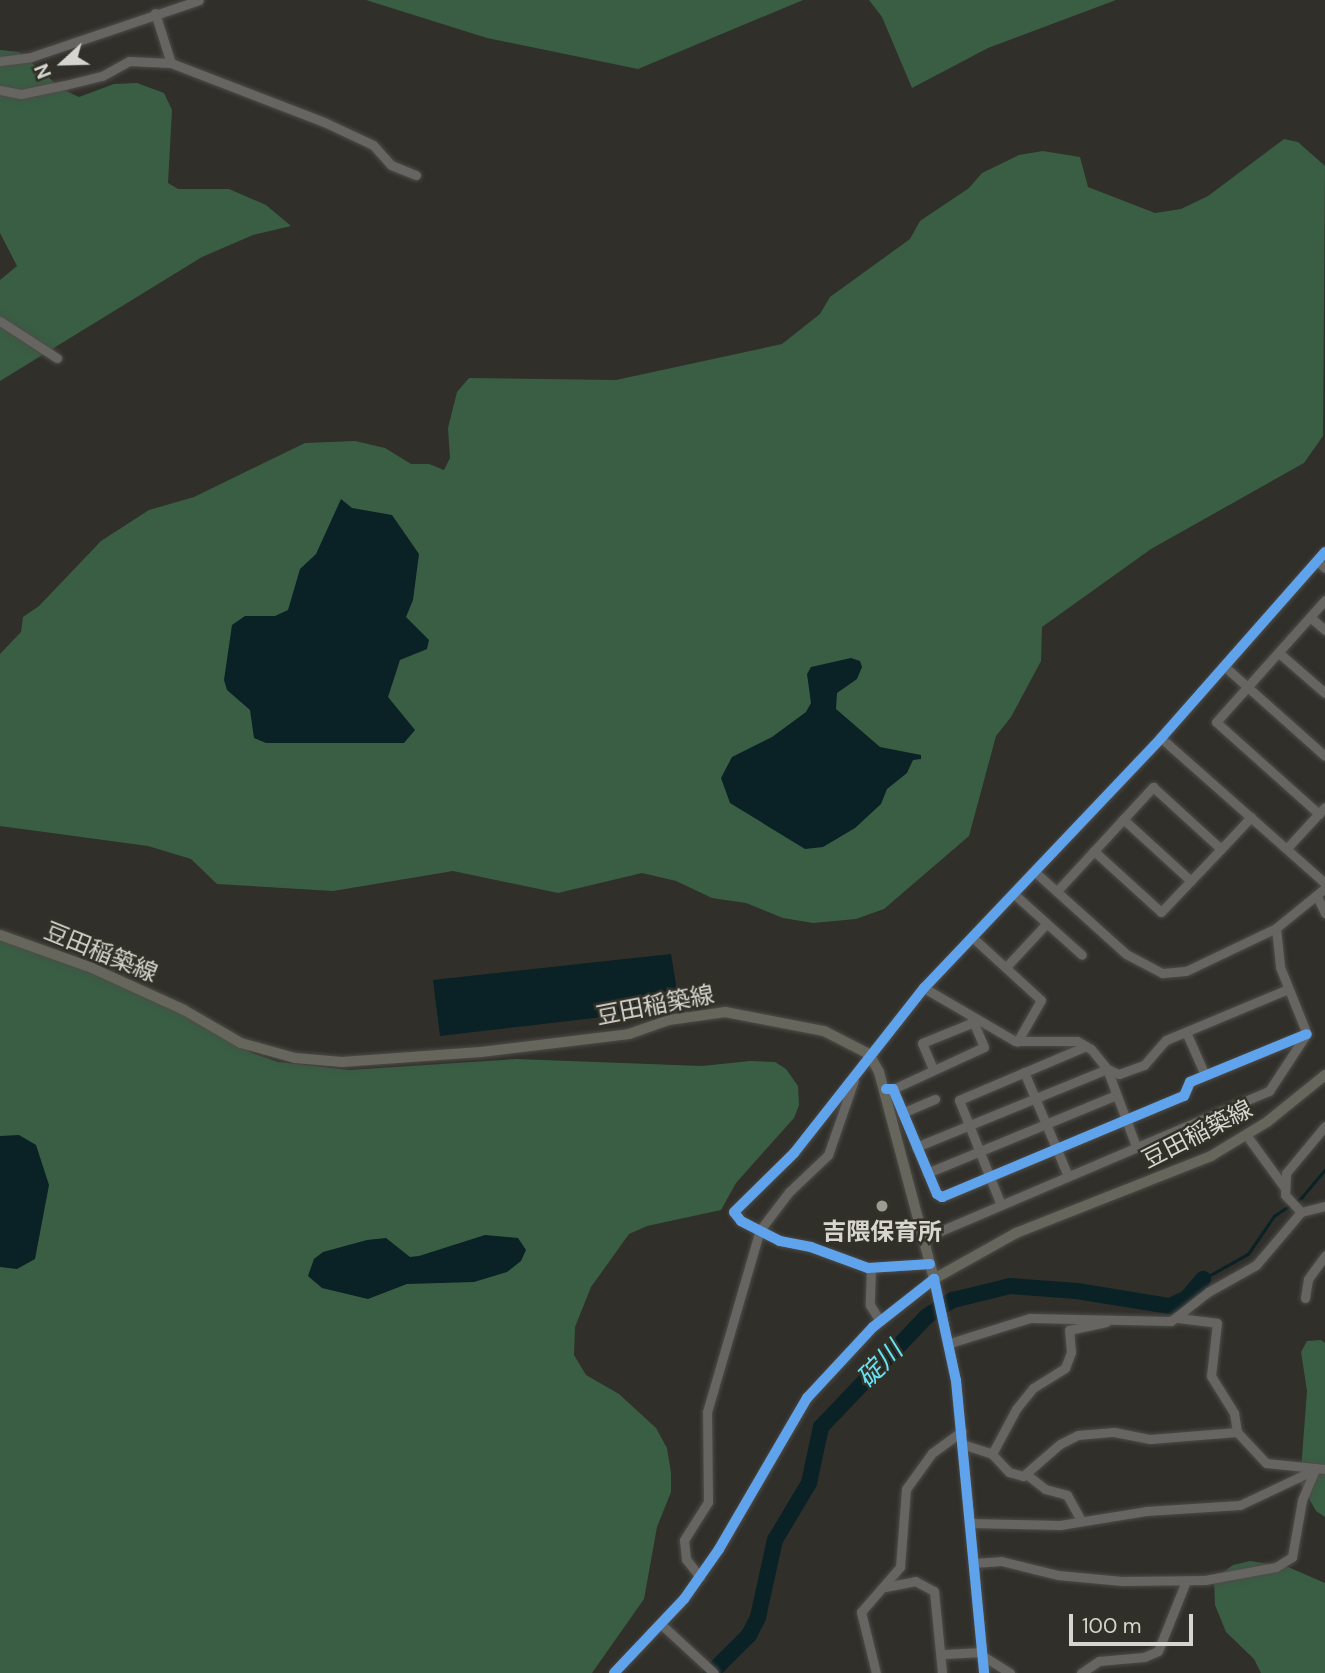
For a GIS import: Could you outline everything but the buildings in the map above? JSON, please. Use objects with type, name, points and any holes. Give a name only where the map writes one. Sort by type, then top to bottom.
[{"type":"main road","name":"豆田稲築線","points":[[0,935],[103,973],[184,1010],[241,1043],[295,1058],[342,1062],[481,1052],[629,1034],[669,1020],[725,1012],[824,1031],[869,1054]]},
{"type":"main road","points":[[869,1054],[889,1089],[934,1279]]},
{"type":"main road","name":"豆田稲築線","points":[[934,1279],[1016,1233],[1176,1173],[1247,1136],[1325,1075]]},
{"type":"street","points":[[0,61],[31,57],[199,0]]},
{"type":"street","points":[[155,13],[171,63]]},
{"type":"street","points":[[0,90],[22,94],[65,85],[102,76],[128,61],[171,63],[324,122],[373,145],[391,165],[416,175]]},
{"type":"street","points":[[0,321],[57,358]]},
{"type":"street","points":[[930,1264],[871,1268],[780,1241],[741,1221],[734,1212],[786,1163],[869,1054],[924,988],[1161,738],[1325,552]]},
{"type":"street","points":[[1317,561],[1325,568]]},
{"type":"street","points":[[1287,848],[1322,810],[1216,722],[1325,600]]},
{"type":"street","points":[[1310,617],[1325,630]]},
{"type":"street","points":[[1279,653],[1325,693]]},
{"type":"street","points":[[1224,666],[1325,756]]},
{"type":"street","points":[[1035,872],[1126,954],[1162,973],[1186,971],[1276,928],[1317,896],[1325,885],[1287,848],[1161,738]]},
{"type":"street","points":[[1056,891],[1153,787],[1222,849]]},
{"type":"street","points":[[1094,851],[1161,912],[1251,817]]},
{"type":"street","points":[[1123,819],[1191,881]]},
{"type":"street","points":[[1014,894],[1082,955]]},
{"type":"street","points":[[1317,896],[1325,913]]},
{"type":"street","points":[[1007,966],[1046,924]]},
{"type":"street","points":[[1276,928],[1280,967],[1307,1034]]},
{"type":"street","points":[[972,937],[1007,966],[1041,1000],[1017,1042]]},
{"type":"street","points":[[924,988],[973,1019],[1017,1042],[1077,1041],[1086,1046],[1107,1069],[1136,1146]]},
{"type":"street","points":[[916,1147],[1107,1069],[1119,1074],[1144,1065],[1166,1040],[1288,989]]},
{"type":"street","points":[[973,1019],[984,1047],[889,1089],[939,1197],[1184,1096],[1190,1082],[1307,1034]]},
{"type":"street","points":[[933,1069],[922,1043],[973,1019]]},
{"type":"street","points":[[1186,1032],[1205,1075]]},
{"type":"street","points":[[924,1238],[1269,1091],[1307,1034]]},
{"type":"street","points":[[1001,1205],[959,1100],[1086,1046]]},
{"type":"street","points":[[700,1577],[686,1559],[684,1540],[708,1503],[707,1412],[760,1230],[789,1192],[828,1155],[858,1069]]},
{"type":"street","points":[[1024,1072],[1068,1176]]},
{"type":"street","points":[[928,1173],[1116,1095]]},
{"type":"street","points":[[902,1113],[935,1099]]},
{"type":"street","points":[[1284,1187],[1286,1173],[1325,1126]]},
{"type":"street","points":[[1247,1136],[1284,1187],[1289,1201],[1301,1212]]},
{"type":"street","points":[[1178,1318],[1208,1292],[1256,1265],[1301,1212],[1325,1206]]},
{"type":"street","points":[[1305,1298],[1308,1279],[1325,1256]]},
{"type":"street","points":[[871,1268],[870,1305],[880,1321]]},
{"type":"street","points":[[614,1673],[663,1626],[700,1577],[807,1398],[880,1321],[934,1279],[950,1343],[962,1431],[984,1673]]},
{"type":"street","points":[[950,1343],[1026,1318],[1108,1321],[1178,1318],[1217,1323],[1210,1376],[1234,1413],[1237,1432],[1266,1463],[1320,1469]]},
{"type":"street","points":[[992,1454],[1016,1409],[1033,1388],[1065,1368],[1072,1352],[1069,1330],[1108,1321]]},
{"type":"street","points":[[876,1673],[860,1622],[861,1612],[900,1567],[906,1489],[932,1452],[962,1431]]},
{"type":"street","points":[[962,1444],[992,1454],[1015,1476],[1026,1474],[1060,1444],[1078,1435],[1114,1432],[1150,1439],[1237,1432]]},
{"type":"street","points":[[970,1523],[1038,1526],[1240,1505],[1320,1469]]},
{"type":"street","points":[[974,1563],[1001,1560],[1058,1575],[1096,1579],[1186,1581],[1269,1569],[1287,1562],[1295,1548],[1302,1500],[1320,1469]]},
{"type":"street","points":[[1026,1474],[1045,1489],[1067,1495],[1081,1520]]},
{"type":"street","points":[[882,1587],[915,1581],[934,1591],[944,1654],[942,1673]]},
{"type":"street","points":[[1081,1673],[1100,1661],[1158,1651],[1186,1581]]},
{"type":"street","points":[[663,1626],[711,1672]]},
{"type":"street","points":[[944,1654],[982,1654],[1010,1673]]},
{"type":"green space","points":[[366,0],[803,0],[638,69],[487,38]]},
{"type":"green space","points":[[869,0],[1116,0],[988,48],[912,88],[882,17]]},
{"type":"green space","points":[[0,50],[19,52],[62,89],[79,97],[114,84],[137,83],[164,93],[172,110],[168,183],[178,189],[229,189],[266,205],[291,226],[253,235],[202,257],[0,381],[0,280],[17,266],[0,233]]},
{"type":"green space","points":[[1284,139],[1298,142],[1325,166],[1323,436],[1304,463],[1151,549],[1042,627],[1041,661],[1011,717],[996,736],[969,836],[884,909],[856,919],[813,923],[783,918],[746,903],[712,898],[676,881],[642,873],[558,893],[453,871],[333,891],[217,884],[191,859],[148,846],[0,826],[0,654],[21,632],[23,617],[39,606],[101,541],[149,510],[194,497],[305,443],[355,441],[385,448],[411,464],[429,464],[444,470],[450,458],[448,428],[457,392],[469,378],[616,380],[782,344],[820,314],[830,297],[910,239],[920,221],[969,188],[982,173],[1019,155],[1043,151],[1080,157],[1088,187],[1155,213],[1181,209],[1208,196]]},
{"type":"green space","points":[[0,939],[95,972],[186,1014],[252,1053],[278,1062],[349,1070],[516,1059],[702,1066],[750,1061],[775,1062],[786,1069],[798,1086],[799,1105],[794,1118],[736,1183],[721,1210],[647,1226],[629,1234],[591,1287],[575,1327],[574,1355],[586,1375],[619,1394],[656,1428],[667,1448],[671,1473],[671,1492],[657,1527],[644,1599],[592,1673],[0,1673]]},
{"type":"green space","points":[[1321,1340],[1325,1343],[1325,1517],[1316,1511],[1300,1483],[1307,1391],[1301,1352],[1307,1341]]},
{"type":"green space","points":[[1250,1561],[1288,1567],[1325,1583],[1325,1673],[1261,1673],[1254,1659],[1226,1632],[1215,1605],[1214,1579],[1233,1565]]},
{"type":"water","points":[[341,499],[352,508],[392,515],[419,554],[413,600],[406,617],[429,640],[427,649],[400,660],[388,697],[415,730],[404,743],[266,743],[254,738],[250,710],[227,690],[224,680],[232,625],[245,616],[275,616],[288,610],[300,569],[316,554]]},
{"type":"water","points":[[851,658],[860,661],[862,667],[857,679],[837,693],[836,709],[880,747],[921,755],[921,759],[913,760],[907,773],[887,789],[881,804],[855,828],[823,847],[805,849],[730,803],[721,778],[732,757],[772,737],[806,712],[811,703],[807,674],[811,667]]},
{"type":"water","points":[[671,954],[677,991],[620,1015],[440,1036],[433,980]]},
{"type":"water","points":[[19,1135],[36,1145],[49,1185],[35,1259],[17,1269],[0,1267],[0,1136]]},
{"type":"water","points":[[485,1235],[518,1238],[526,1250],[521,1261],[507,1272],[474,1282],[407,1284],[368,1299],[322,1288],[308,1276],[314,1259],[323,1252],[367,1240],[386,1238],[410,1257]]},
{"type":"waterway","points":[[1203,1279],[1248,1254],[1274,1216],[1302,1197],[1325,1170]]},
{"type":"waterway","name":"碇川","points":[[711,1673],[749,1635],[758,1617],[775,1540],[809,1483],[821,1427],[927,1316],[953,1300],[1010,1286],[1077,1291],[1170,1306],[1187,1298],[1203,1279]]},
{"type":"cycle path","points":[[930,1264],[868,1268],[811,1247],[780,1241],[741,1221],[734,1212],[794,1153],[924,988],[1161,738],[1325,552]]},
{"type":"cycle path","points":[[886,1089],[893,1089],[937,1194],[942,1197],[1184,1096],[1190,1082],[1307,1034]]},
{"type":"cycle path","points":[[614,1673],[684,1599],[719,1549],[807,1398],[873,1327],[934,1279],[956,1381],[984,1673]]},
{"type":"place","name":"吉隈保育所","points":[[882,1206]]}]
